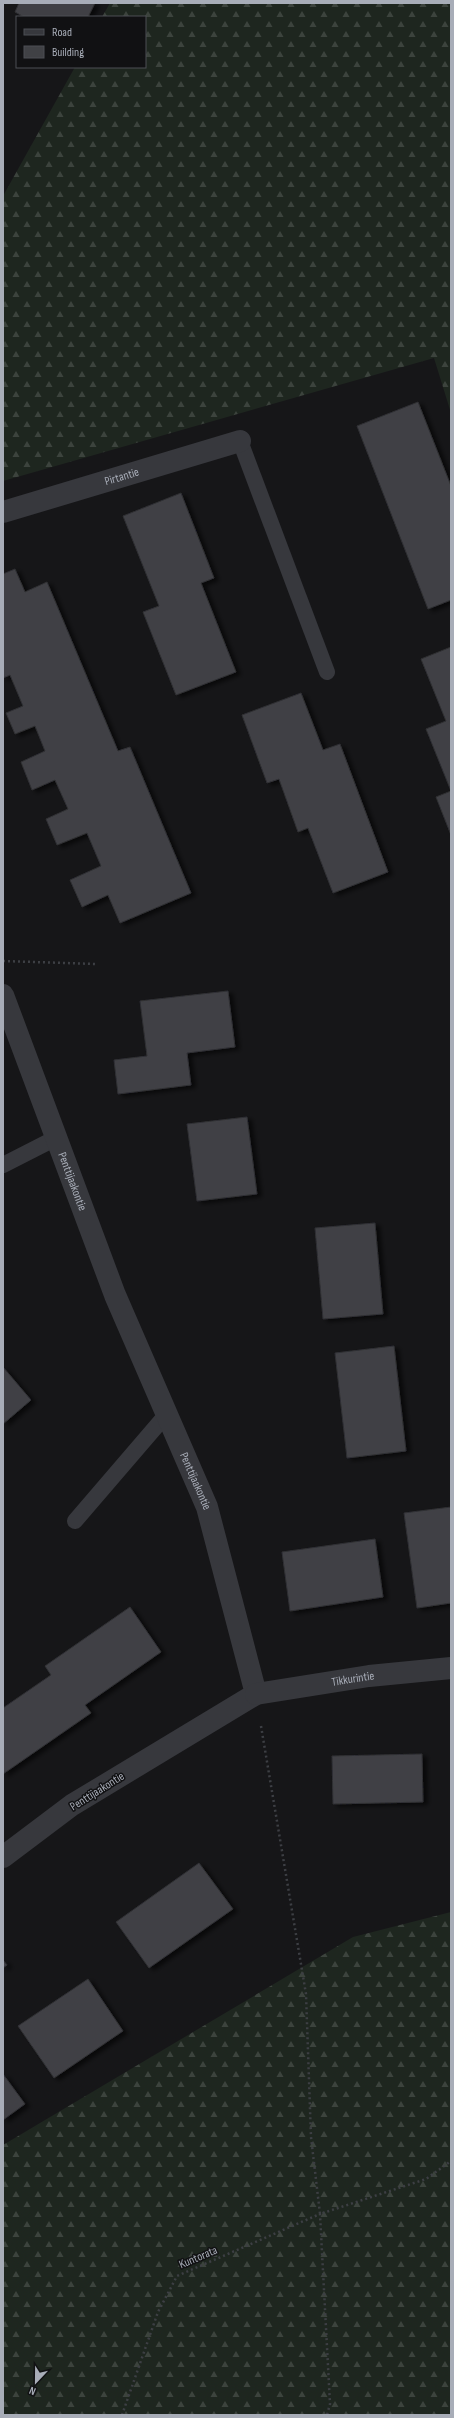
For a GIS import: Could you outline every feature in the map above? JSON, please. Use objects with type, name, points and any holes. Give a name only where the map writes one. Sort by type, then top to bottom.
[{"type":"street","name":"Pirtantie","points":[[3,512],[240,441]]},
{"type":"street","name":"Penttijaakontie","points":[[3,995],[115,1295],[207,1507],[256,1694],[72,1805],[3,1857]]},
{"type":"street","name":"Tikkurintie","points":[[256,1694],[369,1676],[451,1668]]},
{"type":"lane","points":[[240,441],[327,672]]},
{"type":"lane","points":[[3,1166],[56,1138]]},
{"type":"lane","points":[[75,1522],[166,1414]]},
{"type":"path","points":[[3,961],[96,964]]},
{"type":"path","points":[[256,1694],[306,1994],[311,2137],[320,2214],[330,2404],[327,2415]]},
{"type":"path","name":"Kuntorata","points":[[122,2415],[158,2312],[177,2276],[320,2214],[426,2179],[451,2161]]},
{"type":"green space","points":[[110,3],[451,3],[451,413],[434,358],[3,481],[3,196],[74,68],[146,68],[146,16],[103,16]]},
{"type":"green space","points":[[451,1912],[451,2415],[3,2415],[3,2145],[353,1937]]},
{"type":"building","points":[[19,3],[95,3],[88,16],[22,16],[15,12]]},
{"type":"building","points":[[418,402],[451,486],[451,600],[428,609],[357,426]]},
{"type":"building","points":[[181,493],[214,578],[201,583],[236,672],[176,695],[143,612],[159,606],[123,516]]},
{"type":"building","points":[[15,569],[25,592],[47,582],[118,751],[130,747],[191,893],[120,923],[108,895],[82,907],[70,880],[101,866],[87,833],[57,845],[46,819],[68,809],[55,780],[32,790],[21,762],[45,751],[35,726],[15,734],[6,713],[23,706],[10,675],[3,678],[3,574]]},
{"type":"building","points":[[451,647],[451,791],[426,729],[446,721],[421,659]]},
{"type":"building","points":[[301,693],[323,750],[340,744],[388,872],[333,893],[308,828],[298,832],[279,779],[267,783],[242,715]]},
{"type":"building","points":[[451,791],[451,835],[436,797]]},
{"type":"building","points":[[228,991],[235,1047],[187,1053],[191,1085],[118,1094],[114,1060],[147,1056],[140,1001]]},
{"type":"building","points":[[247,1117],[257,1194],[197,1201],[187,1124]]},
{"type":"building","points":[[375,1223],[383,1314],[323,1319],[315,1228]]},
{"type":"building","points":[[394,1346],[406,1451],[347,1458],[335,1353]]},
{"type":"building","points":[[3,1367],[31,1400],[3,1424]]},
{"type":"building","points":[[451,1507],[451,1603],[417,1608],[404,1513]]},
{"type":"building","points":[[375,1539],[383,1597],[290,1611],[282,1552]]},
{"type":"building","points":[[130,1607],[161,1652],[85,1705],[91,1713],[3,1774],[3,1708],[51,1675],[45,1666]]},
{"type":"building","points":[[422,1754],[423,1802],[333,1804],[332,1756]]},
{"type":"building","points":[[199,1863],[233,1909],[149,1968],[116,1922]]},
{"type":"building","points":[[3,1960],[7,1965],[3,1968]]},
{"type":"building","points":[[88,1979],[123,2031],[54,2078],[18,2026]]},
{"type":"building","points":[[3,2074],[25,2104],[3,2120]]}]
